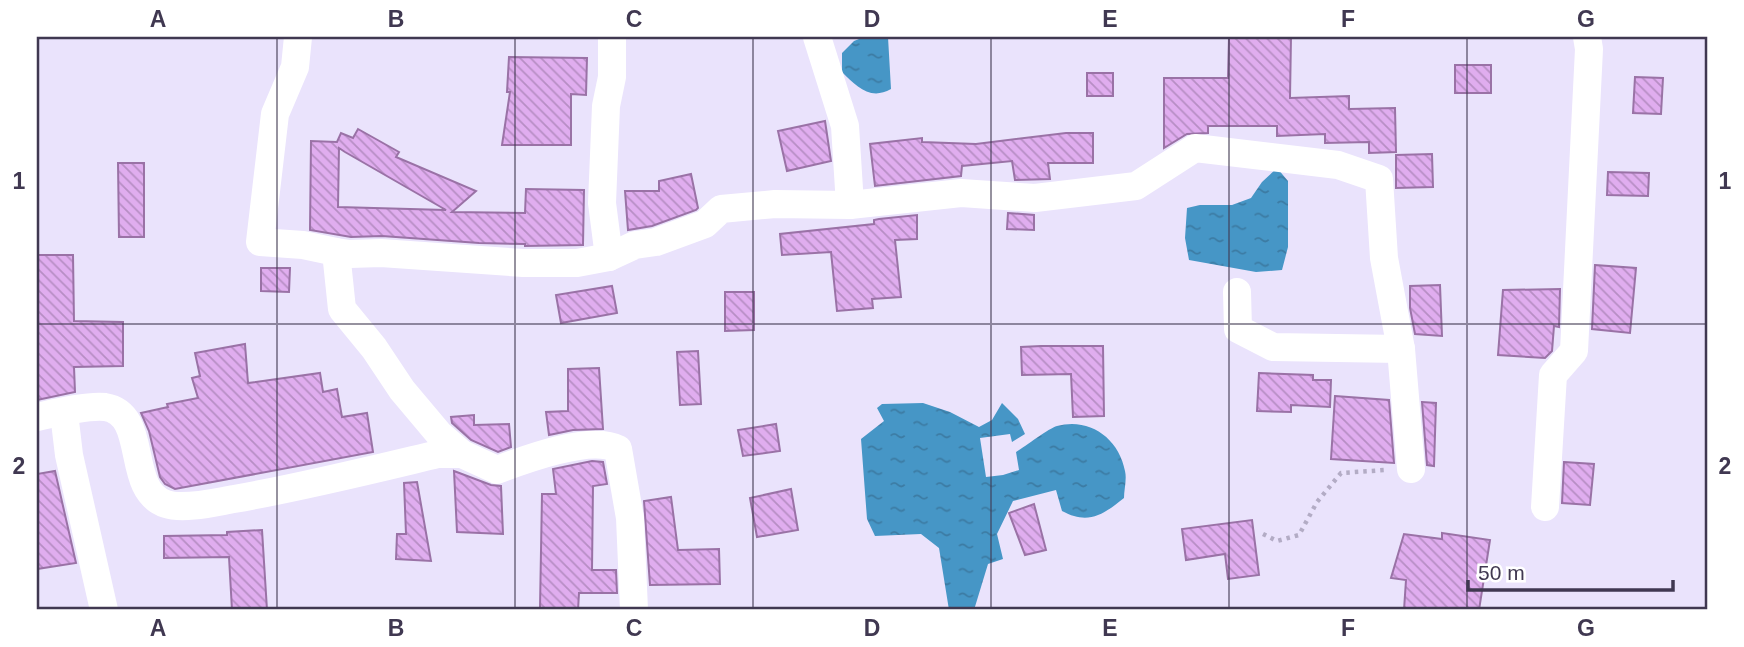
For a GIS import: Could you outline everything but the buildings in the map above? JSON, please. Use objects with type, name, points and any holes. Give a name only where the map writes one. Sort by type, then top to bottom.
[{"type":"street","points":[[298,37],[295,67],[275,114],[260,242],[303,245],[349,254],[380,253],[523,263],[577,263],[609,257],[635,245],[656,242],[705,224],[720,209],[775,204],[850,205],[961,193],[1035,198],[1136,186],[1195,148],[1338,165],[1379,179],[1384,258],[1401,349],[1411,468]]},
{"type":"street","points":[[609,257],[603,203],[603,150],[606,106],[612,77],[612,37]]},
{"type":"street","points":[[817,37],[845,126],[850,205]]},
{"type":"street","points":[[1545,507],[1553,375],[1574,351],[1590,49],[1587,37]]},
{"type":"street","points":[[336,252],[342,309],[374,348],[402,390],[439,434],[462,454],[497,470],[538,454],[607,443],[618,449],[630,518],[634,610]]},
{"type":"street","points":[[1237,292],[1238,329],[1273,347],[1401,349]]},
{"type":"street","points":[[104,610],[69,455],[50,415],[102,407],[118,410],[128,419],[145,484],[154,499],[168,505],[202,504],[260,494],[438,454],[462,454]]},
{"type":"path","points":[[1263,534],[1278,541],[1299,535],[1317,502],[1341,473],[1411,468]]},
{"type":"water","points":[[864,37],[888,37],[891,89],[870,93],[842,72],[842,53],[854,41]]},
{"type":"water","points":[[1277,168],[1288,181],[1288,247],[1282,270],[1256,272],[1189,260],[1185,238],[1187,208],[1200,205],[1232,205],[1251,198],[1262,182]]},
{"type":"water","points":[[923,403],[950,412],[979,427],[992,420],[1002,403],[1018,419],[1025,434],[1012,442],[1010,434],[980,438],[986,477],[1019,470],[1016,452],[1053,427],[1069,424],[1091,428],[1109,440],[1122,459],[1126,474],[1124,498],[1102,513],[1088,518],[1062,511],[1056,490],[1013,501],[997,534],[1003,559],[988,564],[974,610],[949,610],[939,548],[921,534],[875,536],[867,519],[861,439],[884,421],[877,408],[882,404]]}]
